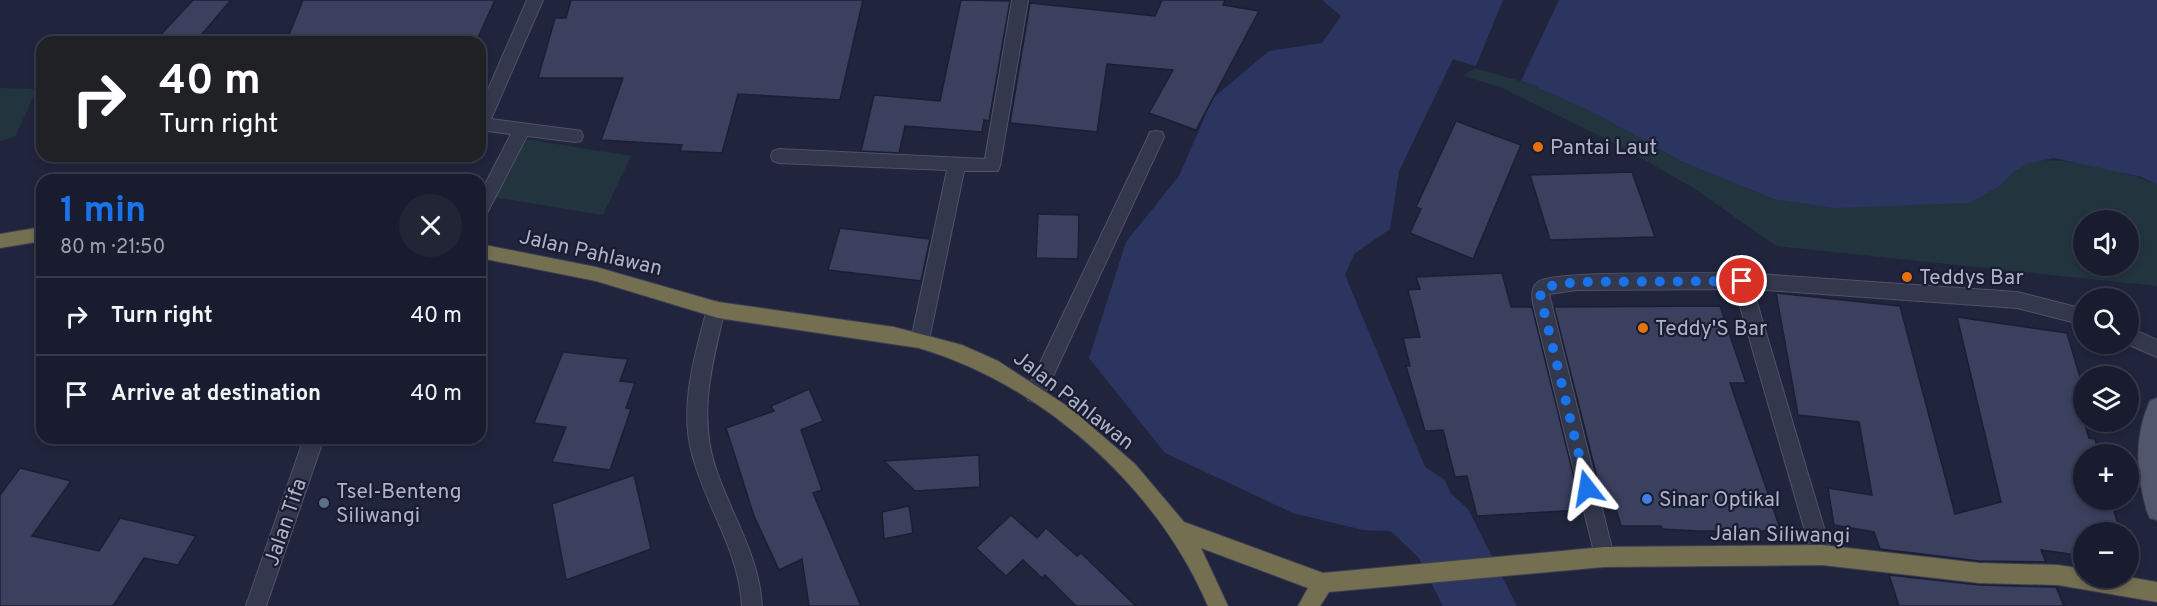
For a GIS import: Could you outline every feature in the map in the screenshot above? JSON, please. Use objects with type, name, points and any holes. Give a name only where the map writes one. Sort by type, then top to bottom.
[{"type":"highway","points":[[0,241],[36,235]]},
{"type":"highway","name":"Jalan Pahlawan","points":[[486,252],[595,274],[716,309],[920,340],[962,353],[992,366],[1035,394],[1092,438],[1142,485],[1179,530],[1200,565],[1218,606]]},
{"type":"highway","points":[[1179,530],[1323,583],[1308,606]]},
{"type":"highway","name":"Jalan Siliwangi","points":[[1323,583],[1400,574],[1523,566],[1604,557],[1822,555],[1979,573],[2058,575],[2157,592]]},
{"type":"main road","points":[[2157,407],[2150,424],[2146,456],[2157,511]]},
{"type":"street","points":[[486,113],[535,0]]},
{"type":"street","points":[[779,156],[992,165],[1020,0]]},
{"type":"street","points":[[486,125],[575,136]]},
{"type":"street","points":[[486,199],[522,130]]},
{"type":"street","points":[[1035,394],[1156,137]]},
{"type":"street","points":[[920,340],[957,164]]},
{"type":"street","points":[[1742,281],[1822,555]]},
{"type":"street","points":[[1604,557],[1540,293],[1551,284],[1742,281],[2017,300],[2073,314]]},
{"type":"street","points":[[716,309],[699,376],[697,434],[706,470],[742,555],[752,606]]},
{"type":"street","points":[[2139,340],[2157,349]]},
{"type":"street","name":"Jalan Tifa","points":[[256,606],[312,444]]},
{"type":"shaded area","points":[[1475,68],[1528,83],[1600,116],[1681,161],[1773,199],[2000,186],[2021,167],[2041,161],[2075,162],[2130,175],[2157,185],[2157,286],[1776,246],[1695,189],[1620,146],[1500,87],[1463,76]]},
{"type":"shaded area","points":[[0,88],[36,89],[15,137],[0,141]]},
{"type":"shaded area","points":[[525,139],[631,156],[603,215],[494,197]]},
{"type":"water","points":[[1322,0],[2157,0],[2157,185],[2142,177],[2054,158],[2029,163],[2015,171],[2000,186],[1969,203],[1836,208],[1773,199],[1681,161],[1600,116],[1528,83],[1453,59],[1399,171],[1390,229],[1354,254],[1345,275],[1425,467],[1445,480],[1466,529],[1443,533],[1363,530],[1293,513],[1165,453],[1089,358],[1126,242],[1179,176],[1213,98],[1269,51],[1322,43],[1341,16]]},
{"type":"pier","points":[[1503,0],[1559,0],[1521,81],[1475,68]]},
{"type":"building","points":[[193,0],[231,0],[200,36],[160,36]]},
{"type":"building","points":[[303,0],[495,0],[479,36],[288,36]]},
{"type":"building","points":[[571,0],[863,0],[840,100],[738,94],[722,153],[680,151],[682,145],[601,140],[623,78],[538,78],[555,18],[566,18]]},
{"type":"building","points":[[961,0],[1010,1],[989,121],[984,120],[982,132],[905,126],[899,153],[861,151],[874,95],[940,101]]},
{"type":"building","points":[[1162,0],[1225,0],[1223,5],[1259,11],[1196,130],[1149,113],[1173,70],[1107,64],[1097,132],[1010,123],[1030,3],[1155,16]]},
{"type":"building","points":[[1456,121],[1521,145],[1473,259],[1410,233],[1421,209],[1416,207]]},
{"type":"building","points":[[1632,172],[1655,237],[1550,240],[1530,175]]},
{"type":"building","points":[[1038,214],[1079,215],[1078,259],[1036,258]]},
{"type":"building","points":[[840,228],[930,239],[921,281],[828,270]]},
{"type":"building","points":[[1502,273],[1511,307],[1532,307],[1582,510],[1477,516],[1467,476],[1455,477],[1443,430],[1425,431],[1406,366],[1410,366],[1403,338],[1420,337],[1408,290],[1420,289],[1416,277]]},
{"type":"building","points":[[1776,293],[1900,306],[1955,514],[2001,502],[1957,317],[2067,333],[2077,366],[2073,366],[2073,432],[2087,432],[2089,438],[2095,439],[2096,444],[2073,444],[2073,510],[2114,510],[2117,522],[2073,522],[2073,554],[2041,550],[2046,562],[1979,561],[1880,549],[1874,532],[1834,525],[1828,488],[1872,495],[1859,422],[1798,415]]},
{"type":"building","points":[[1720,306],[1746,383],[1730,383],[1781,531],[1697,531],[1662,529],[1661,526],[1621,526],[1616,509],[1605,509],[1554,307]]},
{"type":"building","points":[[563,352],[628,359],[620,381],[635,383],[626,408],[631,409],[610,470],[552,462],[566,427],[534,423]]},
{"type":"building","points":[[809,389],[823,421],[801,430],[822,490],[813,493],[861,606],[809,606],[802,559],[779,570],[754,516],[726,428],[774,411],[771,406]]},
{"type":"building","points":[[979,455],[980,487],[915,491],[884,461]]},
{"type":"building","points":[[20,468],[71,481],[32,536],[99,551],[120,518],[196,536],[178,565],[144,558],[113,606],[0,606],[0,495]]},
{"type":"building","points":[[634,475],[651,549],[566,580],[552,504]]},
{"type":"building","points":[[909,506],[913,533],[884,539],[882,512]]},
{"type":"building","points":[[1011,515],[1037,538],[1046,528],[1077,556],[1081,553],[1136,606],[1076,606],[1045,575],[1042,578],[1023,560],[1006,576],[976,548]]},
{"type":"building","points":[[1889,575],[1979,585],[2056,587],[2064,606],[1899,606]]},
{"type":"waterway","points":[[1379,474],[1443,533],[1481,606]]},
{"type":"place","name":"Pantai Laut","points":[[1538,147]]},
{"type":"place","name":"Teddys Bar","points":[[1907,277]]},
{"type":"place","name":"Teddy'S Bar","points":[[1643,328]]},
{"type":"place","name":"Sinar Optikal","points":[[1647,499]]},
{"type":"place","name":"Tsel-Benteng Siliwangi","points":[[324,503]]},
{"type":"route","points":[[1587,488],[1542,303],[1540,293],[1544,287],[1551,284],[1576,282],[1742,281]]}]
